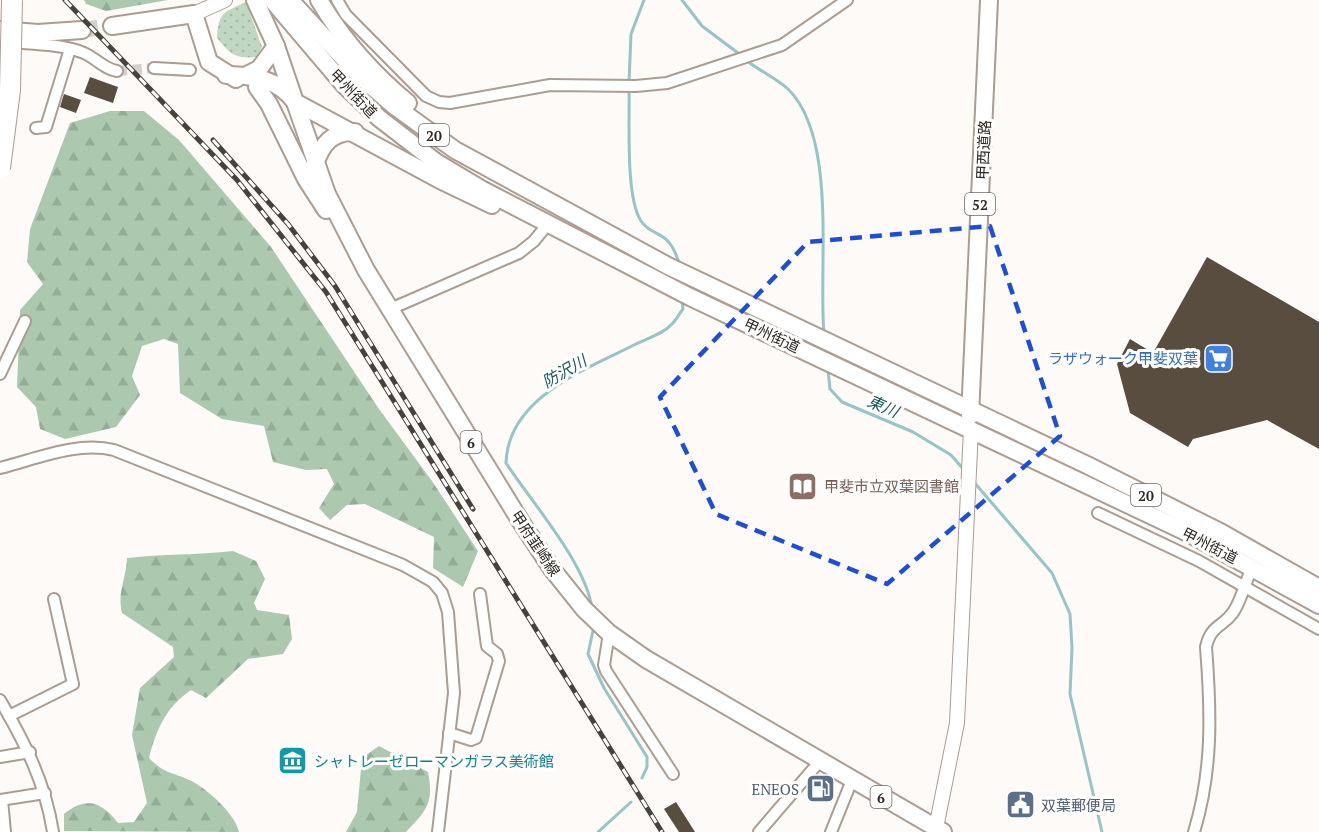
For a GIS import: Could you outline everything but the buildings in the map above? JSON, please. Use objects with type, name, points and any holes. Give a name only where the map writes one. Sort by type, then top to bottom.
[{"type":"highway","points":[[0,168],[10,90],[12,0]]},
{"type":"main road","name":"甲府韮崎線","points":[[255,0],[276,46],[315,164],[366,270],[388,310],[521,522],[552,570],[584,609],[605,629],[646,659],[937,831]]},
{"type":"main road","name":"甲州街道","points":[[272,0],[345,86],[379,118],[436,162],[546,225],[619,259],[690,297],[971,429],[1252,567],[1319,606]]},
{"type":"main road","name":"甲州街道","points":[[290,0],[360,76],[393,105],[455,150],[668,266],[970,408],[1222,533],[1319,588]]},
{"type":"main road","points":[[319,0],[345,39],[372,70],[425,117],[457,141],[578,212],[605,232]]},
{"type":"main road","name":"甲西道路","points":[[970,408],[988,0]]},
{"type":"main road","points":[[112,26],[194,14],[209,62],[226,75],[252,81],[295,102],[355,132],[478,200],[546,225]]},
{"type":"main road","points":[[0,30],[38,33],[82,30]]},
{"type":"main road","points":[[252,81],[276,46]]},
{"type":"main road","points":[[252,81],[268,104],[306,179],[366,270]]},
{"type":"main road","points":[[315,164],[326,142],[335,134],[355,132]]},
{"type":"main road","name":"52","points":[[970,408],[971,429]]},
{"type":"main road","name":"20","points":[[1222,533],[1262,547],[1319,577]]},
{"type":"street","points":[[194,14],[225,0]]},
{"type":"street","points":[[337,0],[346,15],[426,96],[439,102],[457,103],[550,85],[636,86],[667,83],[782,45],[848,0]]},
{"type":"street","points":[[0,41],[70,49],[85,54],[108,69],[117,71]]},
{"type":"street","points":[[36,128],[46,128],[70,49]]},
{"type":"street","points":[[154,68],[189,70]]},
{"type":"street","points":[[388,310],[519,253],[534,241],[546,225]]},
{"type":"street","points":[[0,374],[25,321]]},
{"type":"street","points":[[937,831],[957,723],[971,429]]},
{"type":"street","points":[[0,468],[78,448],[99,447],[114,450],[403,565],[433,582],[442,593],[448,612],[454,693],[438,832]]},
{"type":"street","points":[[1098,513],[1199,561],[1319,629]]},
{"type":"street","points":[[1194,832],[1207,784],[1210,751],[1206,647],[1208,636],[1215,626],[1233,613],[1252,567]]},
{"type":"street","points":[[449,733],[471,740],[476,738],[500,661],[497,654],[487,646],[480,594]]},
{"type":"street","points":[[9,716],[73,684],[54,599]]},
{"type":"street","points":[[605,629],[604,665],[606,671],[673,774]]},
{"type":"street","points":[[0,700],[30,752],[45,793],[53,832]]},
{"type":"street","points":[[0,757],[30,752]]},
{"type":"street","points":[[759,832],[820,761]]},
{"type":"street","points":[[831,832],[852,780]]},
{"type":"street","points":[[5,832],[1,800],[45,793]]},
{"type":"highlighted area","points":[[990,226],[1060,436],[887,584],[716,514],[660,397],[808,242]]},
{"type":"green space","points":[[84,0],[168,0],[106,11],[86,4]]},
{"type":"green space","points":[[246,2],[262,47],[256,57],[238,56],[217,38],[219,23],[224,14]]},
{"type":"green space","points":[[110,111],[144,111],[179,140],[271,247],[379,409],[432,481],[478,551],[463,587],[433,568],[434,537],[365,504],[347,505],[330,520],[319,508],[334,484],[327,469],[306,470],[273,462],[264,426],[222,419],[180,393],[178,344],[164,339],[142,346],[132,376],[140,395],[116,427],[65,439],[40,429],[36,407],[17,387],[20,310],[43,284],[27,262],[30,229],[70,123]]},
{"type":"green space","points":[[233,551],[256,561],[265,579],[254,603],[257,610],[289,615],[292,639],[283,654],[248,659],[206,698],[191,690],[182,697],[163,720],[149,758],[161,768],[195,783],[208,792],[233,818],[239,832],[64,831],[64,814],[79,805],[87,803],[100,806],[118,823],[134,822],[147,803],[132,735],[140,688],[174,657],[173,647],[122,613],[121,592],[127,558]]},
{"type":"green space","points":[[379,746],[428,772],[430,791],[427,805],[424,812],[406,832],[346,832],[357,812],[362,758]]},
{"type":"waterway","name":"防沢川","points":[[629,82],[631,34],[644,0]]},
{"type":"waterway","name":"東川","points":[[682,0],[702,26],[742,56]]},
{"type":"waterway","name":"東川","points":[[747,61],[788,89],[804,111],[814,139],[820,171],[822,205],[824,334]]},
{"type":"waterway","name":"防沢川","points":[[629,89],[630,177],[636,210],[641,221],[670,244],[679,263]]},
{"type":"waterway","name":"防沢川","points":[[592,608],[587,590],[569,552],[506,463],[510,440],[520,420],[553,388],[595,364],[664,330],[683,309],[682,300]]},
{"type":"waterway","name":"東川","points":[[828,370],[830,389],[842,402],[913,432],[951,455],[965,471]]},
{"type":"waterway","name":"東川","points":[[973,481],[1052,573],[1070,614],[1072,648],[1070,694],[1102,832]]},
{"type":"waterway","name":"防沢川","points":[[594,626],[588,654],[604,688],[647,757],[647,767],[642,778]]},
{"type":"waterway","name":"防沢川","points":[[598,832],[631,802]]},
{"type":"tunnel","points":[[82,30],[112,26]]},
{"type":"tunnel","points":[[117,71],[154,68]]},
{"type":"railway","points":[[65,0],[237,180],[326,292],[662,832]]},
{"type":"railway","points":[[213,140],[288,224],[335,286],[473,509]]},
{"type":"place","name":"ラザウォーク甲斐双葉","points":[[1219,358]]},
{"type":"place","name":"甲斐市立双葉図書館","points":[[803,486]]},
{"type":"place","name":"シャトレーゼローマンガラス美術館","points":[[293,761]]},
{"type":"place","name":"ENEOS","points":[[820,789]]},
{"type":"place","name":"双葉郵便局","points":[[1020,805]]}]
